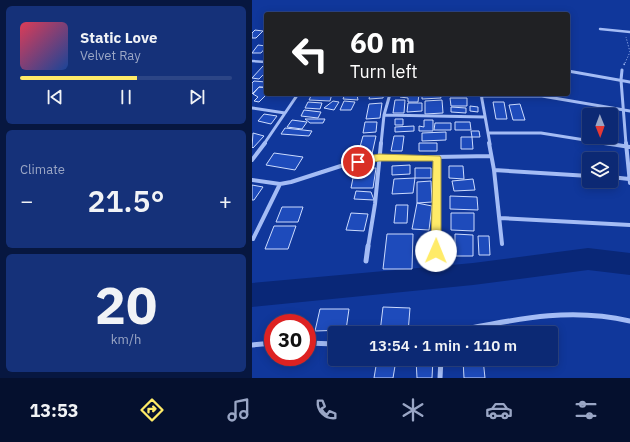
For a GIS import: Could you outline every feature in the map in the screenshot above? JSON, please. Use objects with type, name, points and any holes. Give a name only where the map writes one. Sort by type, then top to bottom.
[{"type":"street","points":[[600,29],[630,32]]},
{"type":"street","points":[[252,60],[264,62]]},
{"type":"street","points":[[622,70],[621,80],[623,109],[628,147],[630,183]]},
{"type":"street","points":[[570,71],[630,82]]},
{"type":"street","points":[[252,160],[275,130],[297,96]]},
{"type":"street","points":[[366,260],[375,204],[384,115],[389,96]]},
{"type":"street","points":[[481,96],[494,170],[502,244]]},
{"type":"street","points":[[548,96],[630,111]]},
{"type":"street","points":[[252,108],[286,113]]},
{"type":"street","points":[[384,115],[485,117]]},
{"type":"street","points":[[488,133],[541,133],[628,147]]},
{"type":"street","points":[[252,180],[280,184],[299,180],[347,164],[379,158],[491,156]]},
{"type":"street","points":[[436,251],[437,158]]},
{"type":"street","points":[[494,170],[582,176]]},
{"type":"street","points":[[618,178],[630,179]]},
{"type":"street","points":[[253,239],[280,184]]},
{"type":"street","points":[[500,218],[630,225]]},
{"type":"street","points":[[482,326],[534,316],[577,314],[606,316],[630,321]]},
{"type":"street","points":[[316,343],[328,344]]},
{"type":"street","points":[[252,345],[264,344]]},
{"type":"street","points":[[440,378],[441,366]]},
{"type":"path","points":[[622,70],[630,52],[625,32]]},
{"type":"building","points":[[255,30],[263,31],[256,38],[252,38],[252,33]]},
{"type":"building","points":[[258,45],[264,46],[264,49],[261,53],[252,53]]},
{"type":"building","points":[[264,66],[264,74],[259,79],[252,78]]},
{"type":"building","points":[[254,81],[264,82],[264,87],[259,87],[252,94],[252,83]]},
{"type":"building","points":[[259,87],[264,88],[265,96],[259,102],[254,101],[258,97],[253,94]]},
{"type":"building","points":[[311,96],[331,96],[330,101],[309,100]]},
{"type":"building","points":[[344,96],[357,96],[358,100],[343,99]]},
{"type":"building","points":[[370,96],[384,96],[383,98],[369,99]]},
{"type":"building","points":[[419,96],[418,102],[408,102],[408,98],[400,97]]},
{"type":"building","points":[[422,96],[440,96],[441,98],[422,99]]},
{"type":"building","points":[[450,98],[467,98],[467,106],[451,106]]},
{"type":"building","points":[[395,100],[405,100],[404,113],[393,113]]},
{"type":"building","points":[[442,100],[443,113],[425,114],[425,101]]},
{"type":"building","points":[[333,101],[339,102],[334,110],[324,108]]},
{"type":"building","points":[[344,101],[355,102],[351,110],[340,110]]},
{"type":"building","points":[[308,102],[322,103],[320,109],[305,108]]},
{"type":"building","points":[[493,102],[504,102],[507,119],[496,119]]},
{"type":"building","points":[[382,103],[380,118],[366,119],[369,104]]},
{"type":"building","points":[[408,103],[422,103],[422,111],[407,112]]},
{"type":"building","points":[[520,104],[525,120],[513,120],[509,105]]},
{"type":"building","points":[[470,106],[478,107],[478,112],[470,111]]},
{"type":"building","points":[[451,107],[466,108],[466,113],[451,112]]},
{"type":"building","points":[[304,110],[321,112],[318,118],[301,116]]},
{"type":"building","points":[[264,114],[277,116],[271,124],[258,121]]},
{"type":"building","points":[[305,119],[325,119],[323,123],[310,123]]},
{"type":"building","points":[[395,119],[403,119],[403,125],[395,125]]},
{"type":"building","points":[[292,120],[307,122],[302,129],[287,127]]},
{"type":"building","points":[[424,120],[433,120],[433,131],[419,131],[419,126],[424,127]]},
{"type":"building","points":[[365,122],[377,122],[376,132],[363,133]]},
{"type":"building","points":[[455,122],[470,122],[471,130],[455,130]]},
{"type":"building","points":[[435,123],[451,123],[451,130],[434,130]]},
{"type":"building","points":[[414,126],[414,131],[395,132],[395,127]]},
{"type":"building","points":[[285,128],[312,131],[309,136],[281,134]]},
{"type":"building","points":[[471,131],[479,131],[480,137],[472,137]]},
{"type":"building","points":[[446,132],[446,140],[422,141],[422,133]]},
{"type":"building","points":[[253,133],[264,136],[253,148],[252,147]]},
{"type":"building","points":[[363,136],[376,136],[372,154],[358,154]]},
{"type":"building","points":[[394,136],[404,136],[402,151],[391,151]]},
{"type":"building","points":[[461,137],[472,137],[473,149],[461,149]]},
{"type":"building","points":[[419,143],[437,143],[437,151],[419,151]]},
{"type":"building","points":[[274,153],[303,157],[295,170],[266,165]]},
{"type":"building","points":[[410,165],[410,174],[392,175],[392,166]]},
{"type":"building","points":[[449,166],[463,166],[464,179],[449,178]]},
{"type":"building","points":[[355,168],[376,168],[373,188],[351,188]]},
{"type":"building","points":[[415,168],[431,168],[431,178],[415,178]]},
{"type":"building","points":[[415,178],[413,193],[392,194],[394,179]]},
{"type":"building","points":[[473,179],[475,190],[454,191],[452,181]]},
{"type":"building","points":[[431,181],[432,202],[417,203],[417,182]]},
{"type":"building","points":[[252,185],[263,187],[254,200],[252,200]]},
{"type":"building","points":[[356,191],[371,192],[374,200],[354,199]]},
{"type":"building","points":[[450,196],[477,197],[478,210],[450,209]]},
{"type":"building","points":[[417,203],[432,206],[429,230],[412,229]]},
{"type":"building","points":[[396,205],[408,205],[407,223],[394,223]]},
{"type":"building","points":[[282,207],[303,207],[298,222],[276,222]]},
{"type":"building","points":[[351,213],[368,214],[364,231],[346,230]]},
{"type":"building","points":[[451,213],[474,213],[474,231],[451,230]]},
{"type":"building","points":[[274,226],[296,226],[288,249],[265,249]]},
{"type":"building","points":[[387,234],[413,234],[412,269],[383,269]]},
{"type":"building","points":[[455,234],[473,235],[473,256],[455,256]]},
{"type":"building","points":[[478,236],[489,236],[490,255],[479,255]]},
{"type":"building","points":[[383,307],[410,308],[409,326],[381,326]]},
{"type":"building","points":[[320,309],[349,309],[347,326],[328,326],[328,331],[316,331]]},
{"type":"building","points":[[376,366],[395,366],[393,378],[374,378]]},
{"type":"building","points":[[416,366],[433,366],[432,378],[417,378]]},
{"type":"building","points":[[463,366],[484,366],[485,378],[464,378]]},
{"type":"waterway","points":[[252,295],[473,274],[588,259],[630,264]]},
{"type":"route","points":[[358,162],[379,158],[437,158],[436,251]]}]
